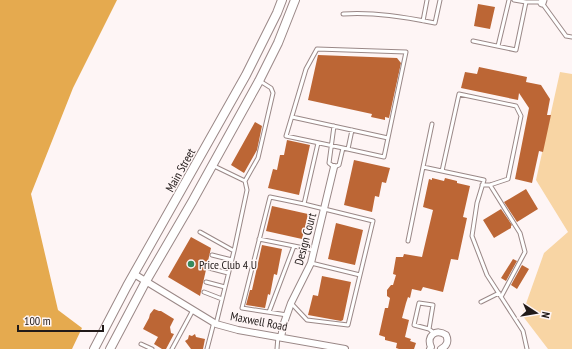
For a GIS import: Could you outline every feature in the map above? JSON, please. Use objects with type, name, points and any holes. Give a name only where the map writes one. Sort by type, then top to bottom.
[{"type":"main road","name":"Main Street","points":[[94,349],[134,274],[246,75],[282,0]]},
{"type":"main road","points":[[110,349],[146,281],[260,81],[278,43],[295,0]]},
{"type":"street","name":"Design Court","points":[[280,337],[291,303],[311,263],[334,166]]},
{"type":"street","name":"Maxwell Road","points":[[134,274],[215,323],[238,330],[345,349]]},
{"type":"street","points":[[430,349],[431,347],[429,340],[431,331],[444,333],[447,337],[446,345],[442,349]]},
{"type":"lane","points":[[422,21],[427,0]]},
{"type":"lane","points":[[344,14],[363,13],[388,15],[435,23],[440,0]]},
{"type":"lane","points":[[498,46],[509,0]]},
{"type":"lane","points":[[517,0],[526,2],[542,2],[566,36],[572,37]]},
{"type":"lane","points":[[473,41],[516,50],[526,2]]},
{"type":"lane","points":[[317,49],[406,52],[388,138],[384,157],[286,136],[306,69],[317,49]]},
{"type":"lane","points":[[207,349],[232,260],[247,190],[245,182],[258,158],[273,93],[271,88],[260,81]]},
{"type":"lane","points":[[442,171],[459,94],[516,106],[521,116],[508,179],[490,185],[482,185]]},
{"type":"lane","points":[[292,117],[388,138]]},
{"type":"lane","points":[[408,241],[432,124]]},
{"type":"lane","points":[[334,126],[329,163],[334,166],[339,164],[343,148]]},
{"type":"lane","points":[[348,149],[352,130]]},
{"type":"lane","points":[[304,204],[318,142]]},
{"type":"lane","points":[[212,165],[245,182]]},
{"type":"lane","points":[[423,167],[484,180],[477,203],[472,236],[487,274],[523,331],[527,349]]},
{"type":"lane","points":[[490,185],[520,233],[525,252],[501,297]]},
{"type":"lane","points":[[287,315],[242,308],[270,197],[373,221],[348,325],[307,320],[291,303]]},
{"type":"lane","points":[[200,232],[234,251]]},
{"type":"lane","points":[[259,239],[314,250]]},
{"type":"lane","points":[[268,312],[294,246]]},
{"type":"lane","points":[[212,255],[232,260]]},
{"type":"lane","points":[[311,263],[360,275]]},
{"type":"lane","points":[[209,268],[228,273]]},
{"type":"lane","points":[[206,282],[225,287]]},
{"type":"lane","points":[[204,292],[222,299]]},
{"type":"lane","points":[[482,302],[499,292]]},
{"type":"lane","points":[[419,303],[433,305],[431,331],[414,325],[419,303]]},
{"type":"lane","points":[[172,349],[193,310]]},
{"type":"lane","points":[[277,349],[280,337]]},
{"type":"lane","points":[[141,344],[152,349]]},
{"type":"shaded area","points":[[0,0],[117,0],[73,88],[31,194],[58,310],[82,328],[72,349],[0,349]]},
{"type":"shaded area","points":[[560,72],[572,74],[572,349],[548,349],[522,315],[544,253],[568,232],[536,180]]},
{"type":"building","points":[[478,4],[495,7],[490,29],[474,26]]},
{"type":"building","points":[[318,55],[397,58],[401,63],[389,118],[385,117],[385,120],[371,117],[372,114],[308,100]]},
{"type":"building","points":[[479,67],[527,77],[526,82],[541,85],[550,99],[547,115],[551,115],[543,152],[539,151],[532,183],[515,179],[529,108],[519,93],[518,100],[461,88],[465,72],[477,74]]},
{"type":"building","points":[[255,122],[262,126],[257,150],[244,173],[231,165]]},
{"type":"building","points":[[287,140],[310,145],[299,195],[268,188],[273,169],[277,170],[280,155],[284,155]]},
{"type":"building","points":[[354,160],[390,168],[386,183],[382,182],[379,197],[375,196],[372,212],[344,205]]},
{"type":"building","points":[[432,178],[444,181],[445,178],[470,186],[463,217],[467,218],[458,260],[451,259],[443,292],[423,287],[421,291],[412,289],[402,318],[409,320],[405,337],[416,343],[414,349],[399,349],[396,348],[397,343],[385,340],[385,337],[379,335],[385,308],[388,308],[390,298],[387,296],[387,290],[391,285],[393,285],[396,275],[393,274],[396,257],[403,257],[404,254],[422,257],[433,210],[423,207],[429,179],[432,180]]},
{"type":"building","points":[[526,189],[538,209],[517,222],[504,202]]},
{"type":"building","points":[[272,206],[308,214],[302,239],[266,231]]},
{"type":"building","points":[[501,209],[512,225],[511,228],[494,238],[483,220]]},
{"type":"building","points":[[336,223],[363,230],[355,265],[328,259]]},
{"type":"building","points":[[191,237],[211,248],[200,296],[168,277]]},
{"type":"building","points":[[262,245],[282,249],[277,275],[274,274],[270,295],[268,294],[265,308],[246,305],[250,290],[252,290]]},
{"type":"building","points":[[513,259],[517,261],[506,281],[501,278]]},
{"type":"building","points":[[522,265],[529,269],[517,289],[511,285]]},
{"type":"building","points":[[322,276],[351,282],[343,320],[341,321],[308,315],[313,295],[318,296]]},
{"type":"building","points":[[154,309],[161,311],[174,319],[170,327],[171,333],[174,334],[166,349],[162,349],[154,344],[158,337],[143,329]]},
{"type":"building","points":[[195,334],[196,337],[205,339],[203,349],[191,349],[185,341],[188,339],[189,335],[192,336]]},
{"type":"place","name":"Price Club 4 U","points":[[191,264]]}]
